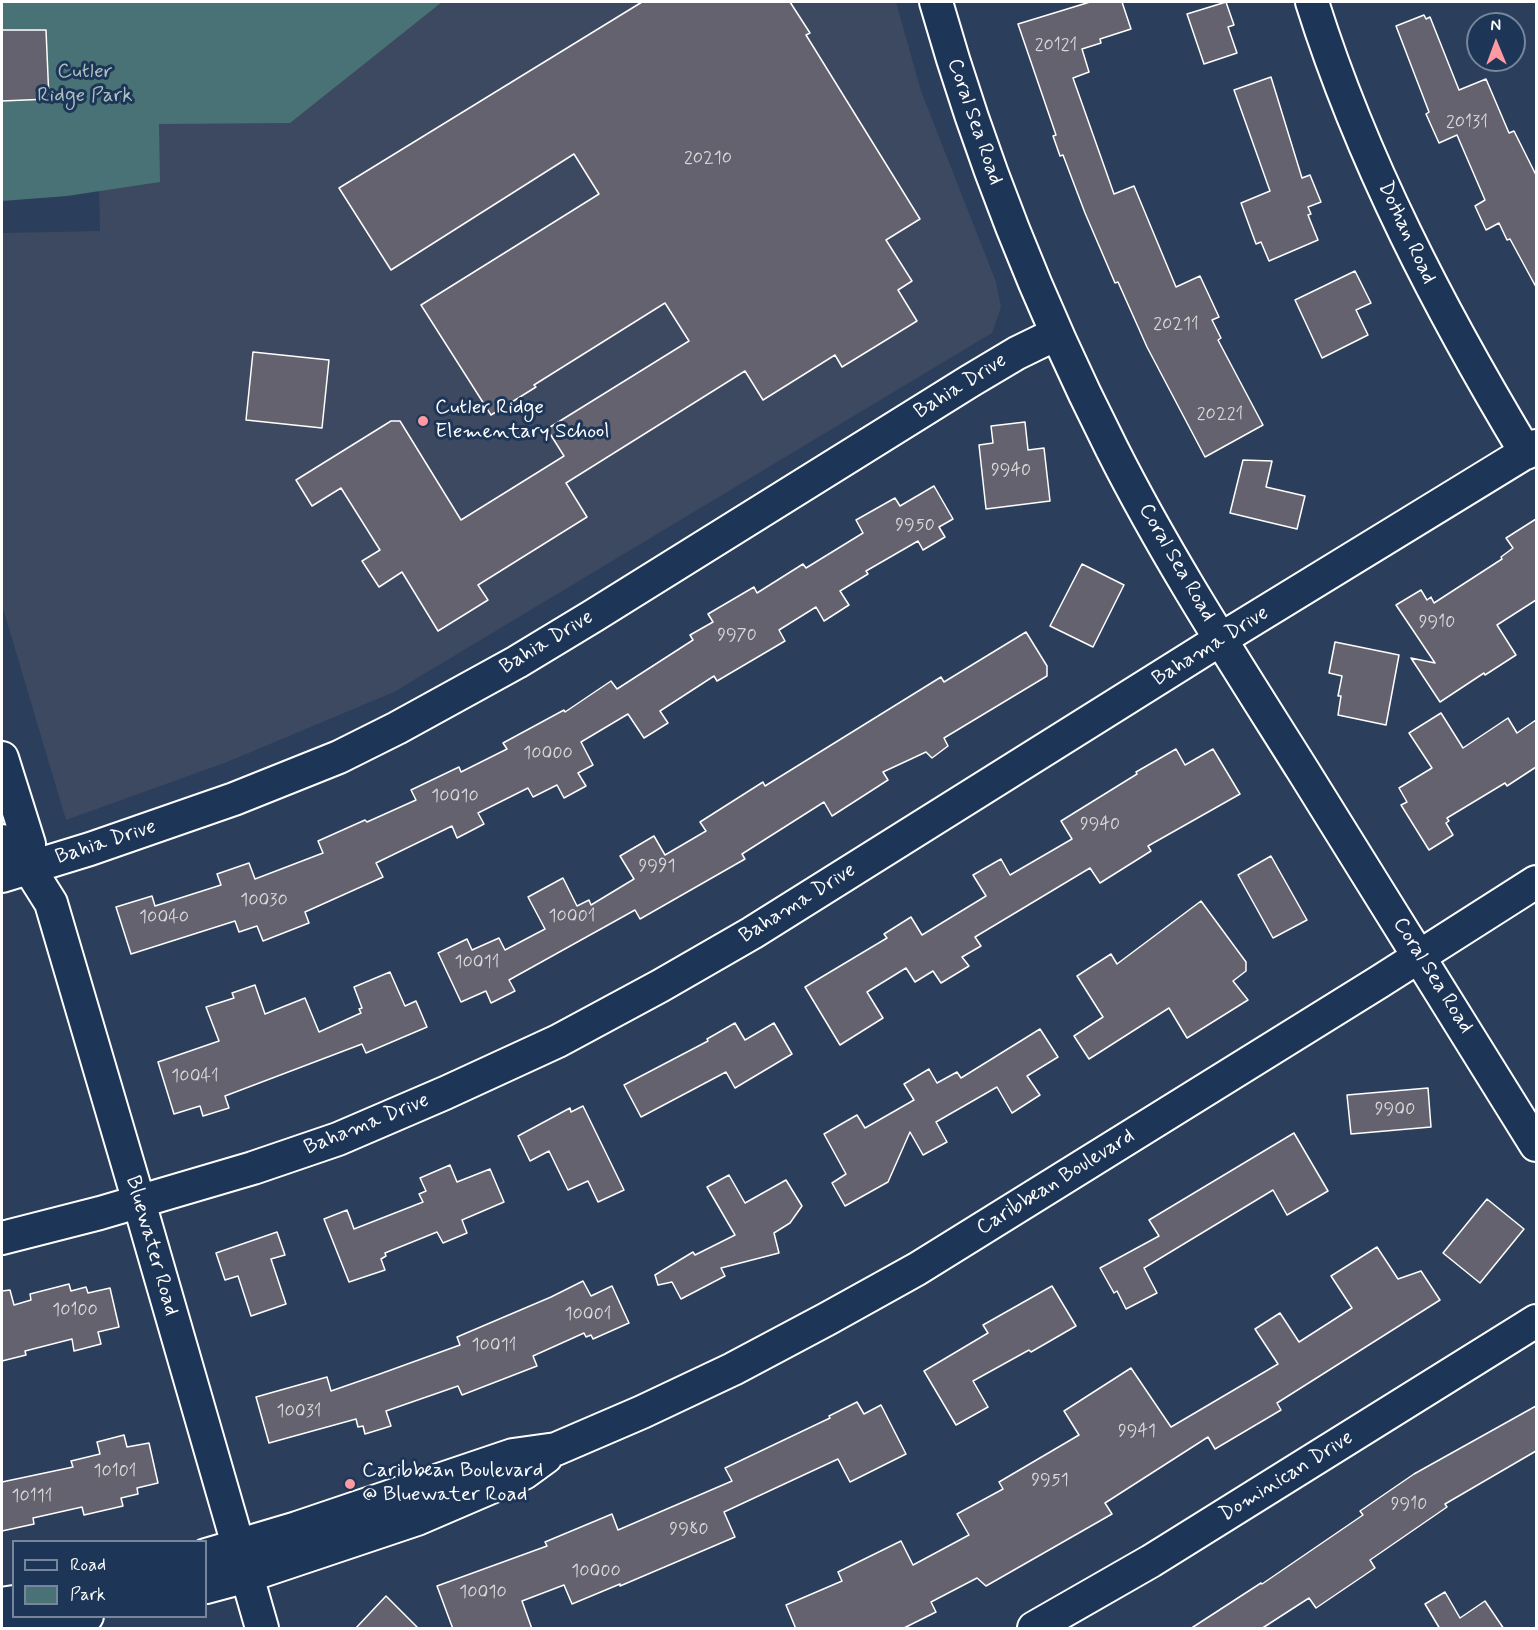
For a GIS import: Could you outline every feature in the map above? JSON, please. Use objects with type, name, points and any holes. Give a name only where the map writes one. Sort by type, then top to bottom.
[{"type":"street","name":"Coral Sea Road","points":[[936,2],[991,173],[1022,254],[1056,334],[1132,488],[1221,639],[1536,1145]]},
{"type":"street","name":"Dothan Road","points":[[1312,2],[1351,109],[1402,226],[1449,319],[1531,449]]},
{"type":"street","name":"Bahia Drive","points":[[15,872],[150,829],[256,791],[339,757],[397,728],[517,662],[970,381],[1017,353],[1056,334]]},
{"type":"street","name":"Bahama Drive","points":[[2,1238],[139,1202],[338,1139],[445,1094],[558,1041],[752,933],[1221,639],[1531,449]]},
{"type":"street","points":[[3,770],[29,844],[15,872]]},
{"type":"street","points":[[2,841],[15,872]]},
{"type":"street","name":"Bluewater Road","points":[[15,872],[51,903],[262,1629]]},
{"type":"street","name":"Caribbean Boulevard","points":[[207,1587],[247,1576],[417,1520],[524,1473],[556,1449],[733,1369],[872,1295],[961,1242],[1536,882]]},
{"type":"street","name":"Dominican Drive","points":[[1034,1629],[1151,1561],[1536,1321]]},
{"type":"street","name":"Caribbean Boulevard","points":[[207,1555],[513,1455],[556,1449]]},
{"type":"street","points":[[16,1629],[81,1618]]},
{"type":"shaded area","name":"Cutler Ridge Elementary School","points":[[95,2],[896,2],[921,91],[996,282],[1001,307],[992,333],[394,692],[227,762],[66,820],[2,605],[2,233],[100,231]]},
{"type":"green space","name":"Cutler Ridge Park","points":[[2,2],[442,2],[290,123],[159,124],[160,182],[67,196],[2,201]]},
{"type":"building","points":[[642,2],[790,2],[810,33],[806,35],[920,219],[886,240],[912,281],[898,290],[917,321],[842,367],[835,355],[763,400],[745,371],[566,483],[587,517],[478,585],[488,600],[438,631],[402,572],[379,587],[362,561],[380,550],[341,488],[312,506],[296,480],[391,421],[400,421],[461,520],[564,456],[547,429],[689,341],[665,303],[534,385],[536,387],[491,415],[421,305],[599,194],[574,154],[391,270],[339,188]]},
{"type":"building","points":[[1090,2],[1122,2],[1131,29],[1100,39],[1101,43],[1082,49],[1089,72],[1073,78],[1114,194],[1134,186],[1176,287],[1200,276],[1219,317],[1212,320],[1221,338],[1218,340],[1263,425],[1205,457],[1147,347],[1118,282],[1115,283],[1063,155],[1060,156],[1053,136],[1056,135],[1018,24]]},
{"type":"building","points":[[1226,2],[1234,25],[1228,27],[1237,53],[1204,64],[1187,14]]},
{"type":"building","points":[[1424,15],[1426,19],[1430,17],[1459,90],[1486,79],[1509,133],[1514,131],[1536,175],[1536,287],[1499,223],[1486,230],[1475,206],[1485,200],[1457,135],[1439,143],[1426,114],[1429,112],[1396,26]]},
{"type":"building","points":[[2,30],[46,30],[49,99],[2,101]]},
{"type":"building","points":[[1271,77],[1302,178],[1310,175],[1321,202],[1308,207],[1311,214],[1308,215],[1318,240],[1269,261],[1261,242],[1256,244],[1241,203],[1270,191],[1234,90]]},
{"type":"building","points":[[1355,271],[1371,303],[1356,310],[1368,335],[1322,358],[1295,300]]},
{"type":"building","points":[[253,352],[329,360],[322,428],[246,420]]},
{"type":"building","points":[[1025,422],[1028,450],[1044,448],[1050,501],[986,509],[979,445],[993,443],[991,426]]},
{"type":"building","points":[[1243,460],[1272,461],[1266,487],[1305,496],[1297,529],[1230,513]]},
{"type":"building","points":[[934,486],[953,519],[939,527],[945,537],[923,550],[918,541],[866,571],[868,574],[840,591],[849,605],[824,621],[816,607],[779,630],[785,641],[717,681],[714,676],[660,711],[668,723],[644,738],[628,714],[581,742],[593,765],[578,773],[586,786],[564,798],[557,785],[533,797],[528,788],[478,813],[484,824],[457,838],[452,826],[376,863],[383,877],[305,912],[309,923],[263,941],[257,926],[239,932],[235,921],[131,954],[116,907],[152,896],[155,906],[221,885],[217,874],[249,863],[255,879],[323,853],[318,841],[416,800],[411,790],[459,767],[461,772],[507,749],[503,743],[564,710],[565,712],[611,681],[617,689],[693,640],[690,635],[713,622],[708,614],[754,587],[757,593],[803,564],[806,568],[863,533],[856,520],[895,498],[900,506]]},
{"type":"building","points":[[1536,519],[1536,600],[1497,625],[1516,655],[1440,702],[1411,658],[1435,663],[1396,605],[1421,590],[1427,600],[1431,597],[1434,603],[1502,559],[1501,557],[1513,548],[1506,538]]},
{"type":"building","points":[[1082,564],[1124,585],[1093,647],[1050,626]]},
{"type":"building","points":[[1026,632],[1047,666],[1047,676],[944,738],[948,746],[932,758],[926,752],[883,772],[888,780],[832,816],[824,802],[742,854],[745,859],[640,919],[635,910],[509,980],[515,991],[491,1003],[486,991],[461,1002],[438,953],[467,939],[472,950],[499,938],[505,950],[545,929],[528,897],[563,878],[577,906],[589,900],[591,905],[634,879],[620,856],[654,836],[665,855],[706,831],[700,822],[763,782],[765,786],[941,677],[944,682]]},
{"type":"building","points":[[1335,642],[1399,655],[1386,725],[1338,715],[1341,696],[1338,696],[1342,676],[1329,673]]},
{"type":"building","points":[[1441,713],[1463,748],[1508,718],[1517,733],[1536,720],[1536,767],[1507,786],[1505,783],[1447,818],[1449,821],[1446,823],[1453,835],[1429,850],[1401,805],[1407,802],[1399,788],[1432,768],[1409,733]]},
{"type":"building","points":[[1176,749],[1185,765],[1213,749],[1240,794],[1148,846],[1151,851],[1100,883],[1090,868],[975,937],[981,946],[962,957],[969,966],[941,983],[933,971],[915,982],[906,968],[867,992],[883,1018],[840,1045],[805,987],[887,938],[884,934],[911,917],[922,935],[986,896],[973,875],[1001,859],[1010,875],[1072,839],[1061,821]]},
{"type":"building","points":[[1271,856],[1307,920],[1273,938],[1238,875]]},
{"type":"building","points":[[1201,901],[1246,962],[1246,971],[1233,981],[1248,1000],[1187,1038],[1169,1008],[1089,1059],[1074,1036],[1103,1017],[1077,976],[1111,954],[1117,964]]},
{"type":"building","points":[[390,972],[405,1006],[416,1001],[427,1027],[366,1053],[362,1044],[225,1096],[229,1108],[203,1116],[200,1106],[174,1114],[158,1062],[219,1041],[206,1007],[234,998],[232,993],[255,985],[265,1014],[305,998],[319,1032],[361,1013],[359,1009],[362,1008],[354,987]]},
{"type":"building","points":[[735,1023],[745,1040],[774,1023],[792,1054],[735,1088],[726,1072],[641,1117],[624,1085],[708,1041],[707,1039]]},
{"type":"building","points":[[1040,1029],[1058,1057],[1027,1076],[1040,1095],[1012,1113],[997,1087],[936,1122],[947,1142],[923,1155],[910,1132],[888,1182],[845,1206],[832,1183],[846,1174],[824,1134],[857,1115],[865,1128],[914,1100],[904,1084],[929,1069],[937,1083],[957,1072],[961,1078]]},
{"type":"building","points":[[1428,1088],[1431,1127],[1351,1134],[1347,1095]]},
{"type":"building","points":[[583,1106],[624,1190],[598,1202],[588,1181],[568,1190],[549,1151],[530,1161],[518,1136],[570,1108],[571,1112]]},
{"type":"building","points":[[1294,1133],[1328,1191],[1287,1215],[1273,1190],[1144,1268],[1157,1293],[1126,1309],[1117,1291],[1114,1293],[1100,1268],[1159,1236],[1149,1220]]},
{"type":"building","points":[[450,1165],[457,1182],[490,1169],[504,1202],[462,1220],[467,1233],[443,1243],[437,1232],[385,1253],[386,1256],[381,1259],[385,1270],[349,1282],[324,1219],[347,1210],[354,1229],[423,1202],[419,1194],[426,1191],[420,1178]]},
{"type":"building","points":[[729,1175],[745,1203],[786,1180],[802,1206],[790,1223],[774,1233],[779,1253],[721,1268],[725,1276],[681,1299],[672,1282],[658,1285],[655,1275],[693,1252],[695,1255],[735,1235],[707,1187]]},
{"type":"building","points":[[1487,1199],[1524,1229],[1480,1283],[1443,1253]]},
{"type":"building","points":[[277,1232],[285,1255],[271,1259],[286,1304],[251,1316],[238,1276],[225,1280],[216,1253]]},
{"type":"building","points":[[1377,1247],[1398,1279],[1421,1271],[1440,1300],[1277,1403],[1281,1410],[1215,1449],[1208,1437],[1105,1503],[1112,1514],[986,1586],[977,1578],[931,1602],[936,1612],[902,1629],[796,1629],[786,1605],[842,1581],[838,1572],[901,1541],[913,1565],[969,1535],[957,1514],[1003,1489],[999,1482],[1079,1435],[1064,1411],[1131,1368],[1171,1427],[1278,1364],[1255,1329],[1280,1313],[1299,1342],[1352,1308],[1331,1276]]},
{"type":"building","points":[[583,1281],[591,1296],[612,1286],[629,1323],[593,1339],[591,1335],[586,1337],[584,1333],[533,1356],[537,1366],[462,1395],[458,1386],[386,1411],[391,1426],[365,1434],[363,1426],[358,1427],[356,1419],[269,1443],[256,1397],[327,1377],[331,1391],[377,1375],[460,1345],[457,1337]]},
{"type":"building","points":[[69,1284],[71,1291],[86,1287],[88,1293],[110,1288],[119,1327],[98,1332],[101,1344],[74,1351],[72,1339],[25,1351],[26,1355],[2,1361],[2,1291],[10,1290],[14,1305],[31,1300],[30,1294]]},
{"type":"building","points":[[1052,1286],[1076,1326],[973,1381],[988,1407],[956,1425],[924,1371],[988,1333],[983,1325]]},
{"type":"building","points":[[857,1402],[864,1414],[881,1405],[906,1454],[850,1482],[838,1459],[724,1512],[735,1537],[620,1586],[620,1584],[572,1604],[564,1585],[522,1601],[532,1629],[453,1629],[437,1586],[547,1546],[545,1542],[612,1514],[618,1530],[732,1481],[725,1468],[830,1418],[829,1416]]},
{"type":"building","points":[[1536,1406],[1536,1451],[1445,1504],[1447,1507],[1370,1560],[1375,1568],[1316,1608],[1309,1598],[1261,1629],[1190,1629],[1262,1584],[1363,1515],[1360,1511],[1414,1474]]},
{"type":"building","points":[[124,1435],[127,1447],[149,1443],[158,1483],[137,1488],[138,1494],[121,1498],[123,1506],[84,1515],[82,1507],[33,1518],[34,1524],[2,1531],[2,1482],[73,1467],[71,1461],[100,1454],[97,1442]]},
{"type":"building","points":[[1445,1592],[1460,1618],[1485,1601],[1504,1629],[1440,1629],[1425,1604]]},
{"type":"building","points":[[386,1596],[419,1629],[355,1629]]},
{"type":"place","name":"Cutler Ridge Elementary School","points":[[423,421]]},
{"type":"place","name":"Caribbean Boulevard @ Bluewater Road","points":[[350,1484]]}]
